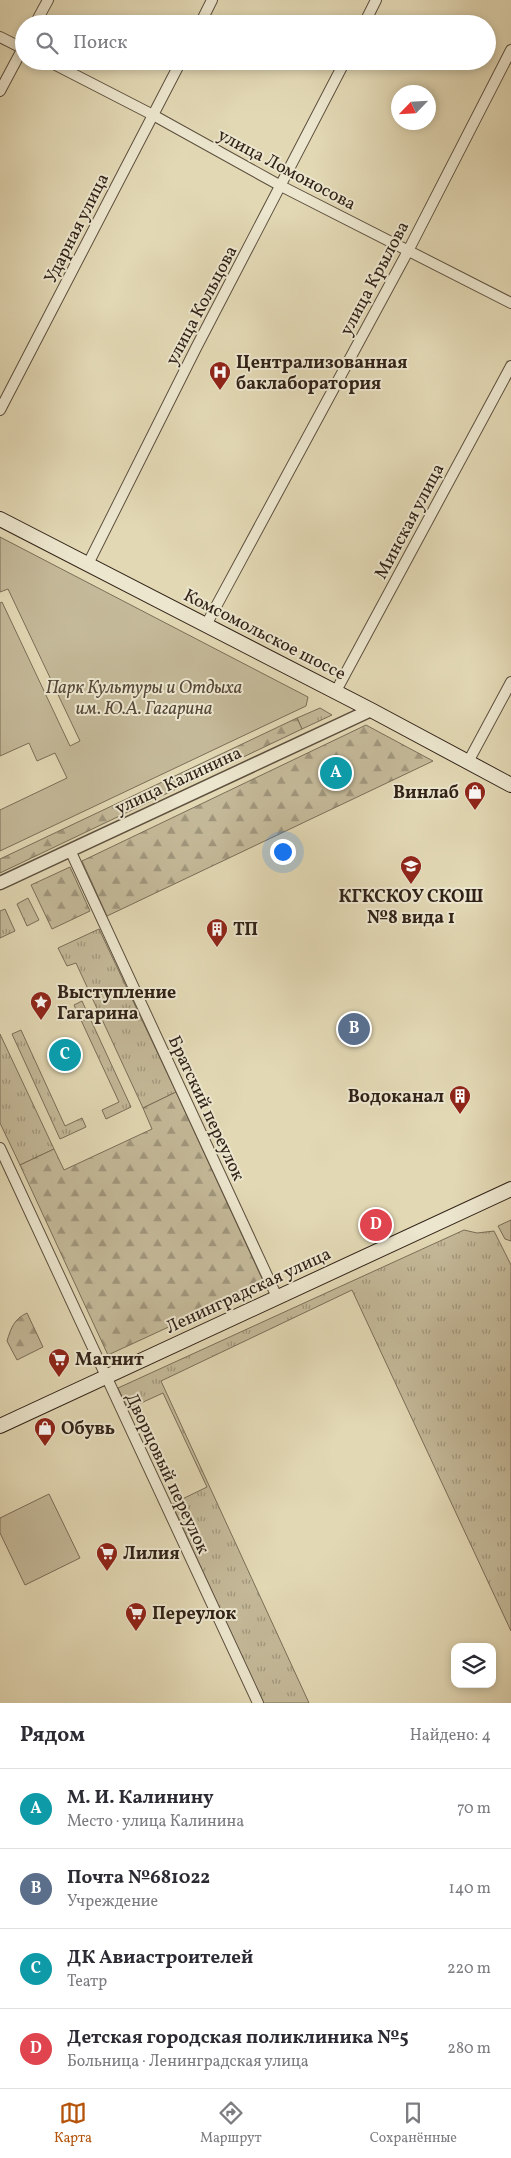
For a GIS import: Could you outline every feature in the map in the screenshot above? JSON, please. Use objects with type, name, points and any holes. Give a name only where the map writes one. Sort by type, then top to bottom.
[{"type":"main road","name":"Комсомольское шоссе","points":[[0,519],[336,691],[511,785]]},
{"type":"main road","name":"Ленинградская улица","points":[[0,1426],[511,1189]]},
{"type":"street","points":[[40,15],[48,0]]},
{"type":"street","points":[[204,15],[212,0]]},
{"type":"street","points":[[368,15],[376,0]]},
{"type":"street","points":[[0,37],[15,44]]},
{"type":"street","name":"улица Крылова","points":[[206,624],[408,251],[511,50]]},
{"type":"street","points":[[0,91],[15,62]]},
{"type":"street","name":"улица Ломоносова","points":[[66,70],[153,115],[282,186],[511,303]]},
{"type":"street","name":"Ударная улица","points":[[0,410],[176,70]]},
{"type":"street","name":"улица Кольцова","points":[[88,564],[196,348],[282,186],[340,70]]},
{"type":"street","name":"Минская улица","points":[[336,691],[511,366]]},
{"type":"street","points":[[468,762],[511,682]]},
{"type":"street","name":"улица Калинина","points":[[0,883],[371,710]]},
{"type":"street","name":"Братский переулок","points":[[70,850],[277,1297]]},
{"type":"street","name":"Дворцовый переулок","points":[[0,1148],[258,1703]]},
{"type":"green space","name":"Парк Культуры и Отдыха им. Ю.А. Гагарина","points":[[0,537],[308,697],[306,706],[0,851],[0,810],[67,778],[55,753],[37,761],[29,743],[0,756],[0,603],[2,602],[70,746],[80,741],[8,589],[0,592]]},
{"type":"green space","points":[[320,708],[332,715],[302,729],[297,718]]},
{"type":"green space","points":[[297,718],[302,729],[0,873],[0,859]]},
{"type":"green space","points":[[366,725],[433,761],[107,916],[82,861]]},
{"type":"green space","points":[[70,867],[90,911],[52,929],[31,885]]},
{"type":"green space","points":[[28,898],[39,920],[27,926],[17,904]]},
{"type":"green space","points":[[5,909],[15,931],[0,938],[0,911]]},
{"type":"green space","points":[[99,929],[176,1092],[143,1108],[76,963],[67,966],[58,948]]},
{"type":"green space","points":[[82,1001],[131,1107],[106,1119],[102,1110],[119,1102],[74,1005]]},
{"type":"green space","points":[[21,1030],[65,1126],[82,1118],[86,1127],[60,1139],[12,1034]]},
{"type":"green space","points":[[0,1034],[54,1149],[20,1165],[0,1123]]},
{"type":"green space","points":[[176,1092],[264,1283],[108,1355],[20,1165],[54,1149],[64,1170],[152,1129],[143,1108]]},
{"type":"green space","points":[[511,1220],[511,1241],[505,1239],[498,1226]]},
{"type":"green space","points":[[464,1230],[477,1233],[494,1231],[511,1265],[511,1631],[352,1290],[161,1381],[309,1703],[263,1703],[172,1504],[207,1487],[163,1393],[128,1409],[118,1388]]},
{"type":"green space","points":[[27,1313],[43,1347],[17,1360],[7,1341],[14,1324]]},
{"type":"green space","points":[[49,1494],[80,1558],[25,1585],[0,1533],[0,1518]]},
{"type":"place","name":"Централизованная баклаборатория","points":[[220,391]]},
{"type":"place","name":"М. И. Калинину","points":[[336,773]]},
{"type":"place","name":"Винлаб","points":[[475,811]]},
{"type":"place","name":"КГКСКОУ СКОШ №8 вида 1","points":[[411,885]]},
{"type":"place","name":"ТП","points":[[217,948]]},
{"type":"place","name":"Выступление Гагарина","points":[[41,1021]]},
{"type":"place","name":"Почта №681022","points":[[354,1029]]},
{"type":"place","name":"ДК Авиастроителей","points":[[65,1055]]},
{"type":"place","name":"Водоканал","points":[[460,1115]]},
{"type":"place","name":"Детская городская поликлиника №5","points":[[376,1225]]},
{"type":"place","name":"Магнит","points":[[59,1378]]},
{"type":"place","name":"Обувь","points":[[45,1447]]},
{"type":"place","name":"Лилия","points":[[107,1572]]},
{"type":"place","name":"Переулок","points":[[136,1632]]}]
